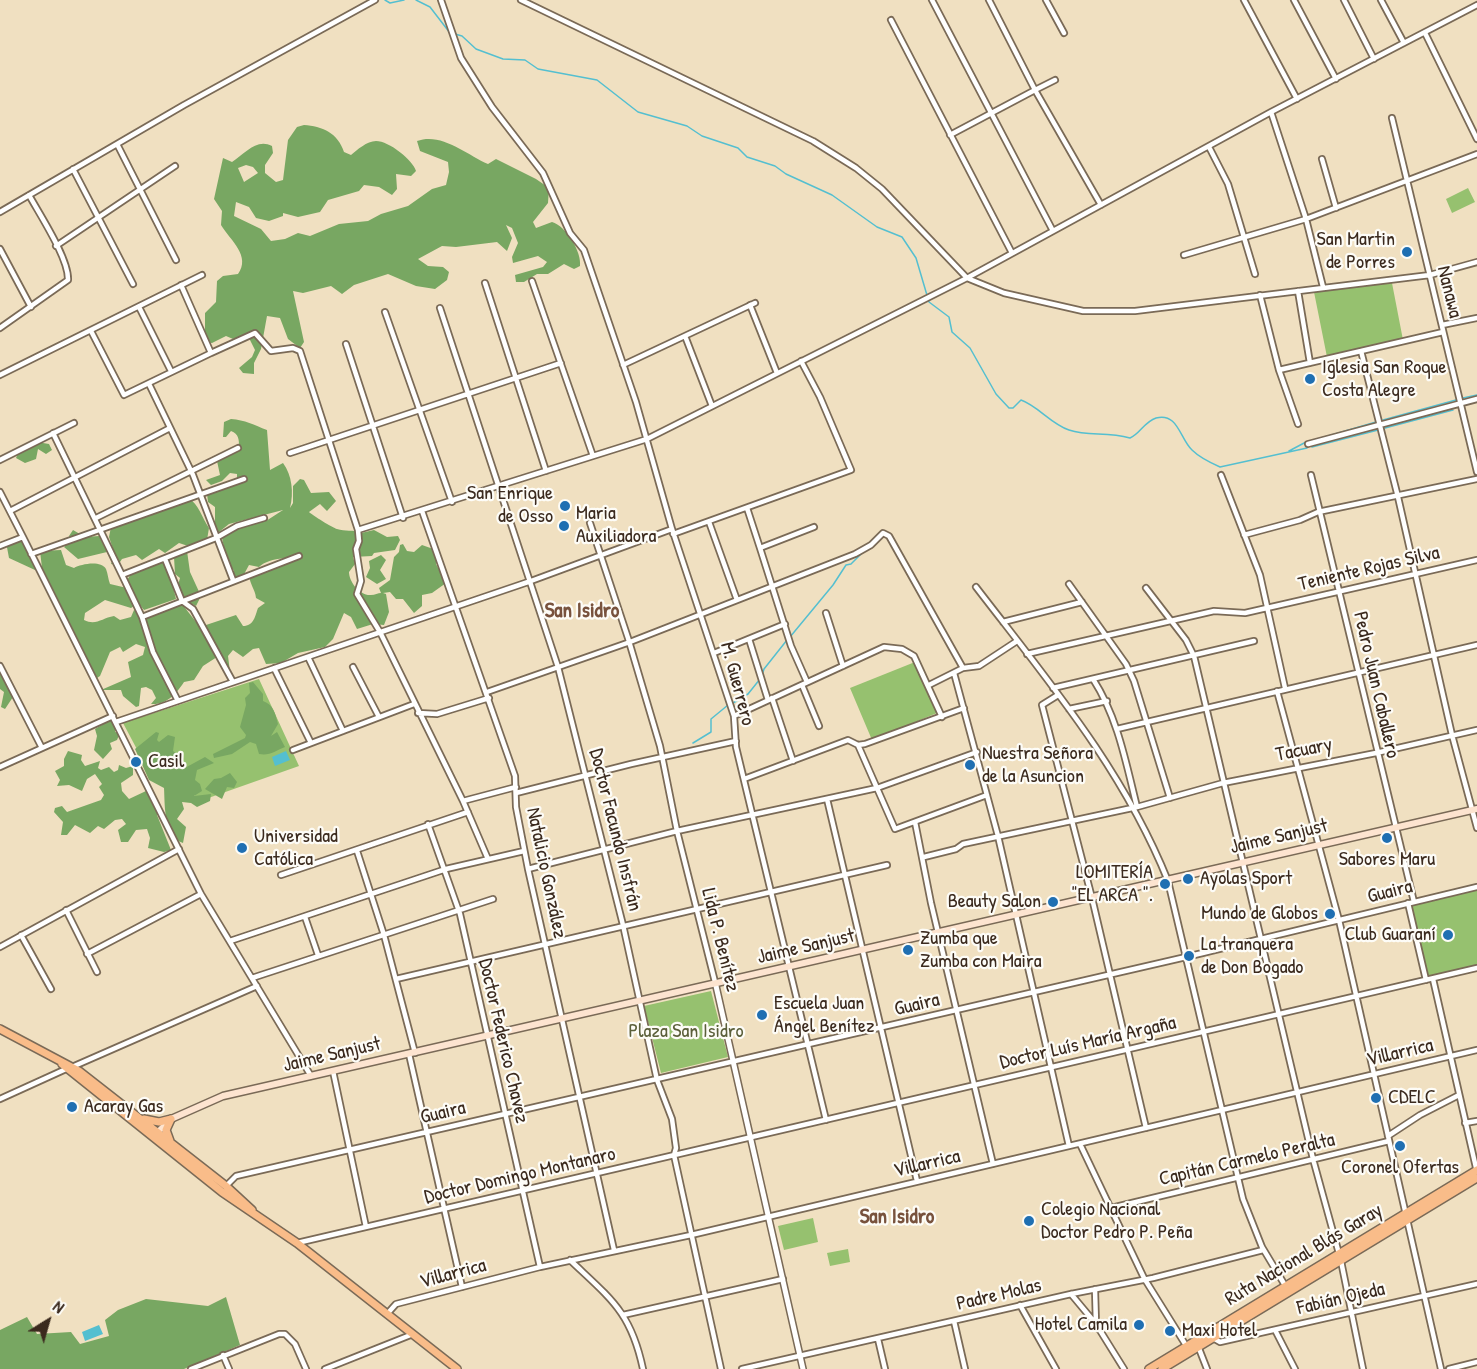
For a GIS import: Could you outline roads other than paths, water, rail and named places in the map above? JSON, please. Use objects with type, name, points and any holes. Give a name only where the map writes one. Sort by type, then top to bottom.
[{"type":"main road","name":"Jaime Sanjust","points":[[155,1135],[171,1119],[223,1096],[716,986],[1475,810]]},
{"type":"main road","points":[[0,1029],[66,1067],[134,1113],[152,1121],[171,1119]]},
{"type":"main road","points":[[66,1067],[155,1135],[235,1202],[253,1211]]},
{"type":"main road","points":[[134,1113],[155,1135],[174,1145],[226,1186],[253,1211],[297,1243],[455,1369]]},
{"type":"main road","points":[[171,1119],[166,1130],[174,1145]]},
{"type":"main road","name":"Ruta Nacional Blás Garay","points":[[1149,1369],[1188,1349],[1477,1171]]},
{"type":"main road","name":"Ruta Nacional Blás Garay","points":[[1406,1216],[1477,1178]]},
{"type":"main road","name":"Ruta Nacional Blás Garay","points":[[1196,1344],[1213,1338],[1287,1288]]},
{"type":"main road","name":"Ruta Nacional Blás Garay","points":[[1162,1369],[1188,1349]]},
{"type":"street","points":[[0,212],[375,0]]},
{"type":"street","name":"M. Guerrero","points":[[441,0],[461,58],[492,107],[543,172],[570,233],[584,250],[647,439],[672,531],[702,614],[734,716],[736,741],[744,780],[826,1120]]},
{"type":"street","points":[[521,0],[813,141],[856,168],[882,189],[967,278],[1004,293],[1083,311],[1106,313],[1430,275],[1477,262]]},
{"type":"street","points":[[932,0],[1053,231]]},
{"type":"street","points":[[989,0],[1035,90],[1101,206]]},
{"type":"street","points":[[1046,0],[1064,33]]},
{"type":"street","points":[[1244,0],[1297,99]]},
{"type":"street","points":[[1294,0],[1336,79]]},
{"type":"street","points":[[1344,0],[1374,59]]},
{"type":"street","points":[[1381,0],[1404,44]]},
{"type":"street","points":[[358,530],[403,518],[647,439],[967,278],[1271,112],[1477,5]]},
{"type":"street","points":[[891,20],[1012,253]]},
{"type":"street","points":[[1425,33],[1477,139]]},
{"type":"street","points":[[950,135],[1055,80]]},
{"type":"street","points":[[1271,112],[1306,219],[1323,287]]},
{"type":"street","name":"Nanawa","points":[[1392,118],[1477,472]]},
{"type":"street","points":[[117,144],[176,260]]},
{"type":"street","points":[[1209,147],[1228,184],[1255,274]]},
{"type":"street","points":[[1184,255],[1306,219],[1477,154]]},
{"type":"street","points":[[1322,159],[1336,208]]},
{"type":"street","points":[[56,246],[175,166]]},
{"type":"street","points":[[73,169],[133,284]]},
{"type":"street","points":[[0,328],[68,280],[68,274],[56,246],[29,195]]},
{"type":"street","points":[[0,249],[31,307]]},
{"type":"street","points":[[0,375],[202,275]]},
{"type":"street","points":[[532,281],[593,456]]},
{"type":"street","points":[[485,283],[546,471]]},
{"type":"street","points":[[181,285],[211,353]]},
{"type":"street","points":[[1298,291],[1310,363]]},
{"type":"street","points":[[1260,295],[1278,370],[1298,424]]},
{"type":"street","points":[[623,365],[752,304],[777,373]]},
{"type":"street","points":[[139,307],[171,371]]},
{"type":"street","name":"Doctor Facundo Insfrán","points":[[440,308],[470,393],[558,667],[602,850],[623,925],[657,1080],[672,1119],[676,1148],[674,1155],[721,1369]]},
{"type":"street","points":[[384,312],[452,502]]},
{"type":"street","points":[[1442,325],[1477,318]]},
{"type":"street","points":[[91,331],[124,395],[255,333],[271,351],[293,348],[300,351],[358,530],[359,541],[356,549],[362,581],[357,594],[380,632],[463,801],[488,859]]},
{"type":"street","points":[[1278,370],[1443,332]]},
{"type":"street","points":[[685,336],[712,406]]},
{"type":"street","points":[[346,344],[403,518]]},
{"type":"street","points":[[1361,351],[1398,497],[1452,735],[1475,810],[1477,828]]},
{"type":"street","points":[[0,767],[115,719],[178,701],[672,531],[709,522],[851,470],[820,397],[801,361]]},
{"type":"street","points":[[290,453],[561,363]]},
{"type":"street","points":[[148,384],[191,472],[233,580]]},
{"type":"street","points":[[1308,444],[1477,399]]},
{"type":"street","points":[[0,460],[74,423]]},
{"type":"street","points":[[10,511],[170,428]]},
{"type":"street","points":[[53,433],[142,616],[153,652],[178,701]]},
{"type":"street","points":[[96,518],[238,448]]},
{"type":"street","points":[[1221,475],[1260,575],[1285,688]]},
{"type":"street","name":"Pedro Juan Caballero","points":[[1311,475],[1394,828],[1426,980]]},
{"type":"street","points":[[31,554],[244,479]]},
{"type":"street","points":[[1244,535],[1300,520],[1318,512],[1477,479]]},
{"type":"street","points":[[0,492],[2,501],[10,511],[201,894],[311,1076]]},
{"type":"street","points":[[747,508],[819,726]]},
{"type":"street","name":"Natalicio González","points":[[422,511],[515,776],[516,807],[528,869],[615,1250]]},
{"type":"street","points":[[122,574],[216,538],[237,526],[264,518]]},
{"type":"street","points":[[709,522],[737,600]]},
{"type":"street","name":"Lida P. Benítez","points":[[590,523],[630,642],[662,758],[803,1369]]},
{"type":"street","points":[[760,548],[814,527]]},
{"type":"street","points":[[418,713],[437,714],[702,614],[773,584],[855,554],[871,545],[882,532],[889,536],[963,668]]},
{"type":"street","points":[[0,546],[23,537]]},
{"type":"street","points":[[142,616],[299,556]]},
{"type":"street","points":[[165,559],[182,601],[193,609],[232,682]]},
{"type":"street","name":"Teniente Rojas Silva","points":[[1027,654],[1214,611],[1245,613],[1477,560]]},
{"type":"street","points":[[1069,584],[1129,671],[1148,721],[1170,798]]},
{"type":"street","points":[[976,587],[1099,748],[1149,833],[1168,881],[1250,1221],[1263,1250],[1287,1288]]},
{"type":"street","points":[[1146,588],[1186,640],[1194,656],[1263,939],[1313,1159],[1339,1257],[1363,1369]]},
{"type":"street","points":[[1003,622],[1082,602]]},
{"type":"street","points":[[826,613],[843,666]]},
{"type":"street","points":[[714,653],[784,624]]},
{"type":"street","points":[[749,639],[793,761]]},
{"type":"street","points":[[928,685],[963,668],[979,666],[1017,641]]},
{"type":"street","points":[[1053,688],[1254,641]]},
{"type":"street","points":[[1117,729],[1358,670],[1477,645]]},
{"type":"street","points":[[734,716],[884,647],[893,647],[914,656],[942,717]]},
{"type":"street","points":[[308,657],[343,731]]},
{"type":"street","points":[[0,666],[42,748]]},
{"type":"street","points":[[353,667],[380,717]]},
{"type":"street","points":[[274,668],[311,743]]},
{"type":"street","points":[[954,673],[998,836],[1069,1146]]},
{"type":"street","points":[[1093,679],[1107,701],[1117,729],[1136,808]]},
{"type":"street","points":[[1277,691],[1339,920],[1441,1369]]},
{"type":"street","points":[[1058,695],[1042,705],[1092,898],[1146,1128]]},
{"type":"street","points":[[1069,709],[1107,701]]},
{"type":"street","points":[[293,750],[414,704]]},
{"type":"street","points":[[858,745],[964,708]]},
{"type":"street","name":"Tacuary","points":[[924,856],[998,836],[1136,808],[1224,783],[1298,766],[1376,753],[1477,730]]},
{"type":"street","points":[[744,780],[848,740],[858,745],[895,829],[987,795]]},
{"type":"street","points":[[463,801],[586,777],[736,741]]},
{"type":"street","points":[[528,869],[677,831],[877,788],[976,752]]},
{"type":"street","points":[[827,799],[883,1028],[917,1181]]},
{"type":"street","points":[[281,875],[468,812]]},
{"type":"street","points":[[915,822],[924,856],[930,903],[993,1164]]},
{"type":"street","name":"Doctor Federico Chavez","points":[[428,824],[446,869],[458,908],[540,1267]]},
{"type":"street","points":[[0,947],[179,849]]},
{"type":"street","points":[[230,941],[372,896],[446,869],[524,850]]},
{"type":"street","points":[[357,851],[384,934],[396,980],[443,1209],[462,1287]]},
{"type":"street","points":[[396,980],[623,925],[697,910],[771,890],[887,865]]},
{"type":"street","name":"Guaira","points":[[226,1186],[236,1176],[734,1063],[1477,887]]},
{"type":"street","points":[[87,954],[201,894]]},
{"type":"street","points":[[252,978],[458,908],[493,899]]},
{"type":"street","points":[[66,910],[97,972]]},
{"type":"street","points":[[305,917],[318,955]]},
{"type":"street","points":[[21,935],[51,990]]},
{"type":"street","name":"Doctor Luís María Argaña","points":[[750,1137],[1477,968]]},
{"type":"street","points":[[1433,979],[1477,1171]]},
{"type":"street","points":[[0,1099],[66,1067],[257,987]]},
{"type":"street","name":"Villarrica","points":[[387,1314],[396,1304],[540,1267],[691,1235],[1477,1050]]},
{"type":"street","points":[[333,1071],[366,1227]]},
{"type":"street","name":"Capitán Carmelo Peralta","points":[[1111,1208],[1313,1159],[1389,1138],[1420,1115],[1459,1095]]},
{"type":"street","points":[[1465,1123],[1477,1120]]},
{"type":"street","name":"Doctor Domingo Montanaro","points":[[297,1243],[750,1137]]},
{"type":"street","points":[[1080,1144],[1144,1278],[1188,1349]]},
{"type":"street","name":"Padre Molas","points":[[742,1369],[1095,1288],[1153,1278],[1263,1250]]},
{"type":"street","points":[[570,1260],[623,1315],[637,1341],[644,1369]]},
{"type":"street","points":[[623,1315],[783,1279]]},
{"type":"street","name":"Fabián Ojeda","points":[[1213,1338],[1220,1342],[1477,1284]]},
{"type":"street","points":[[1095,1288],[1096,1324]]},
{"type":"street","points":[[1071,1294],[1096,1324],[1124,1369]]},
{"type":"street","points":[[1020,1305],[1056,1369]]},
{"type":"street","points":[[954,1321],[965,1369]]},
{"type":"street","points":[[1275,1329],[1295,1369]]},
{"type":"street","points":[[190,1369],[279,1334],[285,1334],[295,1344],[306,1369]]},
{"type":"street","points":[[325,1369],[413,1334]]},
{"type":"street","points":[[878,1338],[885,1369]]},
{"type":"street","points":[[1196,1344],[1206,1369]]},
{"type":"street","points":[[223,1355],[229,1369]]},
{"type":"street","points":[[1449,1369],[1477,1362]]},
{"type":"water","points":[[286,751],[290,760],[275,766],[272,757]]},
{"type":"water","points":[[99,1325],[103,1334],[85,1341],[82,1332]]},
{"type":"waterway","points":[[385,0],[390,3],[404,0]]},
{"type":"waterway","points":[[416,0],[430,7],[450,33]]},
{"type":"waterway","points":[[455,34],[462,36],[476,49],[503,59],[525,60],[538,69],[597,80],[638,112],[687,126],[702,136],[738,148],[747,157],[775,166],[786,174],[832,195],[877,227],[902,237],[916,258],[929,302],[949,317],[952,332],[970,348],[996,394],[1009,408],[1013,408],[1021,400],[1033,406],[1056,424],[1069,430],[1130,438],[1152,420],[1163,417],[1174,423],[1195,453],[1220,467],[1307,448]]},
{"type":"waterway","points":[[1463,398],[1477,395]]},
{"type":"waterway","points":[[1383,420],[1456,400]]},
{"type":"waterway","points":[[1385,428],[1453,410]]},
{"type":"waterway","points":[[1311,441],[1376,422]]},
{"type":"waterway","points":[[1312,447],[1378,430]]},
{"type":"waterway","points":[[1289,451],[1306,442]]},
{"type":"waterway","points":[[790,637],[833,585],[846,565],[851,564],[862,553]]},
{"type":"waterway","points":[[762,675],[764,669],[787,640]]},
{"type":"waterway","points":[[733,703],[748,694],[760,679]]},
{"type":"waterway","points":[[693,743],[711,732],[711,719],[728,705]]},
{"type":"place","name":"San Martin de Porres","points":[[1407,252]]},
{"type":"place","name":"Iglesia San Roque Costa Alegre","points":[[1310,379]]},
{"type":"place","name":"San Enrique de Osso","points":[[565,506]]},
{"type":"place","name":"Maria Auxiliadora","points":[[564,526]]},
{"type":"place","name":"Casil","points":[[136,762]]},
{"type":"place","name":"Nuestra Señora de la Asuncion","points":[[970,765]]},
{"type":"place","name":"Sabores Maru","points":[[1387,838]]},
{"type":"place","name":"Universidad Católica","points":[[242,848]]},
{"type":"place","name":"Ayolas Sport","points":[[1188,879]]},
{"type":"place","name":"LOMITERÍA \"EL ARCA \".","points":[[1165,884]]},
{"type":"place","name":"Beauty Salon","points":[[1053,902]]},
{"type":"place","name":"Mundo de Globos","points":[[1330,914]]},
{"type":"place","name":"Club Guaraní","points":[[1448,935]]},
{"type":"place","name":"Zumba que Zumba con Maira","points":[[908,950]]},
{"type":"place","name":"La tranquera de Don Bogado","points":[[1189,956]]},
{"type":"place","name":"Escuela Juan Ángel Benítez","points":[[762,1015]]},
{"type":"place","name":"CDELC","points":[[1376,1098]]},
{"type":"place","name":"Acaray Gas","points":[[72,1107]]},
{"type":"place","name":"Coronel Ofertas","points":[[1400,1146]]},
{"type":"place","name":"Colegio Nacional Doctor Pedro P. Peña","points":[[1029,1221]]},
{"type":"place","name":"Hotel Camila","points":[[1139,1325]]},
{"type":"place","name":"Maxi Hotel","points":[[1170,1331]]},
{"type":"district","name":"San Isidro","points":[[582,611]]},
{"type":"district","name":"San Isidro","points":[[897,1217]]},
{"type":"park label","name":"Plaza San Isidro","points":[[686,1032]]}]
